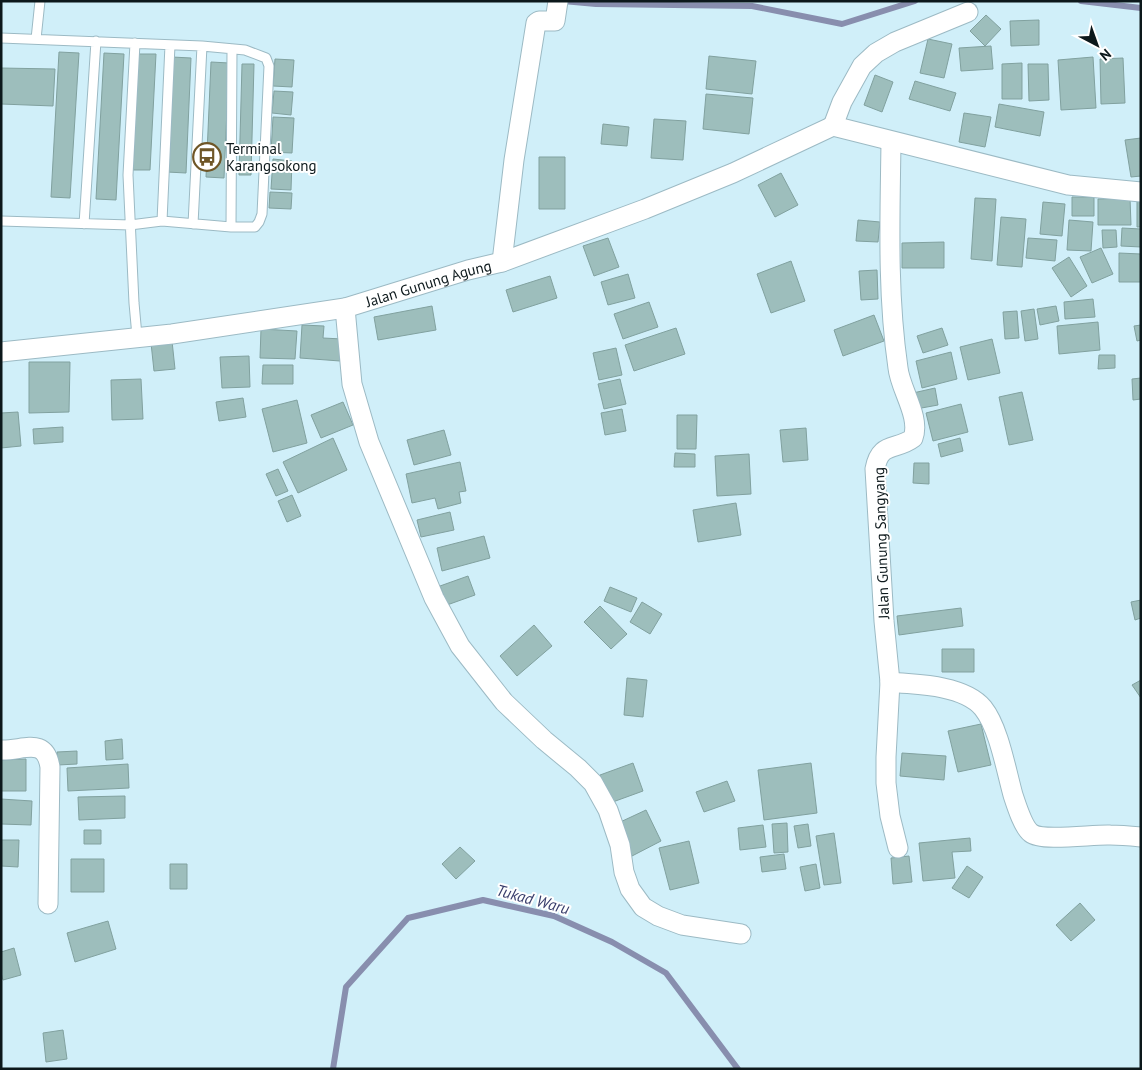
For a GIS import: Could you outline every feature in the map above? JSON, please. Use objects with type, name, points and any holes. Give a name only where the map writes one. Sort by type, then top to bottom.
[{"type":"street","points":[[502,262],[514,160],[536,23],[539,21],[554,21],[558,7]]},
{"type":"street","points":[[968,12],[895,42],[876,53],[862,66],[842,102],[832,126],[1068,185],[1141,192]]},
{"type":"street","name":"Jalan Gunung Agung","points":[[1,352],[137,336],[172,334],[345,308],[468,270],[502,262],[645,210],[733,173],[832,126]]},
{"type":"street","name":"Jalan Gunung Sangyang","points":[[891,142],[890,297],[898,371],[910,404],[915,428],[913,438],[909,441],[880,453],[876,469],[884,621],[890,682],[886,783],[890,816],[898,848]]},
{"type":"street","points":[[345,308],[352,384],[369,442],[434,598],[460,646],[504,702],[593,783],[608,810],[620,844],[624,872],[630,890],[643,907],[658,916],[682,925],[741,934]]},
{"type":"street","points":[[890,682],[942,688],[960,693],[974,700],[983,709],[994,727],[1014,799],[1026,827],[1031,833],[1050,837],[1110,835],[1141,837]]},
{"type":"street","points":[[1,750],[40,748],[48,757],[50,767],[48,904]]},
{"type":"lane","points":[[36,39],[40,1]]},
{"type":"lane","points":[[1,38],[202,46],[245,50],[266,58],[269,66],[262,214],[255,226],[231,227],[162,221],[130,224],[1,222]]},
{"type":"lane","points":[[84,224],[96,41]]},
{"type":"lane","points":[[136,43],[128,175],[137,336]]},
{"type":"lane","points":[[162,221],[170,45]]},
{"type":"lane","points":[[193,224],[202,46]]},
{"type":"lane","points":[[231,227],[232,49]]},
{"type":"building","points":[[986,15],[1001,29],[985,46],[970,31]]},
{"type":"building","points":[[1039,20],[1039,45],[1011,46],[1010,21]]},
{"type":"building","points":[[928,39],[952,44],[944,78],[920,73]]},
{"type":"building","points":[[991,46],[993,69],[961,71],[959,48]]},
{"type":"building","points":[[59,52],[79,53],[70,198],[51,197]]},
{"type":"building","points":[[104,53],[124,54],[116,200],[96,199]]},
{"type":"building","points":[[138,54],[156,54],[150,170],[133,170]]},
{"type":"building","points":[[709,56],[756,61],[752,94],[706,89]]},
{"type":"building","points":[[172,57],[191,58],[186,173],[167,172]]},
{"type":"building","points":[[1093,57],[1096,108],[1061,110],[1058,60]]},
{"type":"building","points":[[1123,58],[1125,103],[1101,104],[1100,59]]},
{"type":"building","points":[[275,59],[294,60],[292,87],[273,86]]},
{"type":"building","points":[[211,62],[229,63],[224,178],[206,177]]},
{"type":"building","points":[[1022,63],[1022,99],[1002,99],[1002,64]]},
{"type":"building","points":[[242,64],[254,64],[251,175],[239,175]]},
{"type":"building","points":[[1028,64],[1048,64],[1049,100],[1029,101]]},
{"type":"building","points":[[1,68],[55,69],[53,106],[1,104]]},
{"type":"building","points":[[875,75],[893,82],[882,112],[864,105]]},
{"type":"building","points":[[915,81],[956,93],[950,111],[909,99]]},
{"type":"building","points":[[274,91],[293,92],[291,115],[272,113]]},
{"type":"building","points":[[706,94],[753,98],[749,134],[703,129]]},
{"type":"building","points":[[999,104],[1044,112],[1040,136],[995,127]]},
{"type":"building","points":[[964,113],[991,117],[985,147],[959,142]]},
{"type":"building","points":[[273,117],[294,118],[292,153],[271,152]]},
{"type":"building","points":[[654,119],[686,121],[683,160],[651,158]]},
{"type":"building","points":[[603,124],[629,127],[627,146],[601,144]]},
{"type":"building","points":[[1141,138],[1141,176],[1131,177],[1125,140]]},
{"type":"building","points":[[539,157],[565,157],[565,209],[539,209]]},
{"type":"building","points":[[273,159],[292,161],[291,190],[271,189]]},
{"type":"building","points":[[781,173],[798,205],[775,217],[758,185]]},
{"type":"building","points":[[270,192],[292,193],[291,209],[269,208]]},
{"type":"building","points":[[1072,197],[1094,197],[1094,216],[1072,216]]},
{"type":"building","points":[[975,198],[996,199],[992,261],[971,259]]},
{"type":"building","points":[[1130,198],[1131,225],[1098,225],[1098,199]]},
{"type":"building","points":[[1137,199],[1141,199],[1141,227],[1137,227]]},
{"type":"building","points":[[1043,202],[1065,204],[1062,236],[1040,234]]},
{"type":"building","points":[[1001,217],[1026,219],[1022,267],[997,265]]},
{"type":"building","points":[[858,220],[880,222],[878,242],[856,241]]},
{"type":"building","points":[[1069,220],[1093,222],[1091,251],[1067,250]]},
{"type":"building","points":[[1122,228],[1141,229],[1141,247],[1121,246]]},
{"type":"building","points":[[1102,230],[1116,230],[1117,247],[1103,248]]},
{"type":"building","points":[[608,238],[619,267],[594,276],[583,246]]},
{"type":"building","points":[[1028,238],[1057,240],[1055,261],[1026,258]]},
{"type":"building","points":[[944,242],[944,268],[902,268],[902,243]]},
{"type":"building","points":[[1101,248],[1113,274],[1092,283],[1080,257]]},
{"type":"building","points":[[1119,253],[1141,254],[1141,282],[1119,282]]},
{"type":"building","points":[[1069,257],[1087,286],[1071,297],[1052,268]]},
{"type":"building","points":[[791,261],[805,301],[771,313],[757,274]]},
{"type":"building","points":[[877,270],[878,299],[861,300],[859,271]]},
{"type":"building","points":[[628,274],[635,298],[608,305],[601,282]]},
{"type":"building","points":[[550,276],[557,298],[513,312],[506,290]]},
{"type":"building","points":[[1093,299],[1095,317],[1065,319],[1064,302]]},
{"type":"building","points":[[649,302],[658,327],[623,339],[614,314]]},
{"type":"building","points":[[432,306],[436,330],[378,340],[374,317]]},
{"type":"building","points":[[1056,306],[1059,321],[1040,325],[1037,309]]},
{"type":"building","points":[[1034,309],[1038,339],[1025,341],[1021,311]]},
{"type":"building","points":[[1017,311],[1019,338],[1005,339],[1003,312]]},
{"type":"building","points":[[874,315],[884,341],[843,356],[834,330]]},
{"type":"building","points":[[1098,322],[1100,350],[1059,354],[1057,326]]},
{"type":"building","points":[[302,325],[324,326],[323,338],[342,339],[340,361],[300,358]]},
{"type":"building","points":[[1141,325],[1141,340],[1137,341],[1134,326]]},
{"type":"building","points":[[676,328],[685,354],[634,371],[625,345]]},
{"type":"building","points":[[942,328],[948,345],[923,353],[917,336]]},
{"type":"building","points":[[261,329],[297,331],[295,359],[260,358]]},
{"type":"building","points":[[992,339],[1000,373],[968,380],[960,347]]},
{"type":"building","points":[[172,341],[175,369],[154,371],[151,343]]},
{"type":"building","points":[[616,348],[622,375],[599,380],[593,353]]},
{"type":"building","points":[[951,352],[957,379],[922,388],[916,361]]},
{"type":"building","points":[[1099,355],[1115,355],[1115,368],[1098,369]]},
{"type":"building","points":[[249,356],[250,387],[222,388],[220,357]]},
{"type":"building","points":[[29,362],[70,362],[69,412],[29,413]]},
{"type":"building","points":[[263,365],[293,365],[293,384],[262,384]]},
{"type":"building","points":[[1141,378],[1141,399],[1133,400],[1132,379]]},
{"type":"building","points":[[141,379],[143,419],[112,420],[111,380]]},
{"type":"building","points":[[620,379],[626,404],[604,409],[598,384]]},
{"type":"building","points":[[935,388],[938,405],[916,409],[913,393]]},
{"type":"building","points":[[1022,392],[1033,440],[1009,445],[999,397]]},
{"type":"building","points":[[243,398],[246,417],[219,421],[216,402]]},
{"type":"building","points":[[297,400],[307,443],[273,452],[262,409]]},
{"type":"building","points":[[343,402],[353,425],[321,438],[311,415]]},
{"type":"building","points":[[961,404],[968,432],[933,441],[926,413]]},
{"type":"building","points":[[622,409],[626,431],[605,435],[601,413]]},
{"type":"building","points":[[18,412],[21,446],[1,448],[1,413]]},
{"type":"building","points":[[677,415],[697,415],[696,449],[677,449]]},
{"type":"building","points":[[63,427],[63,442],[34,444],[33,429]]},
{"type":"building","points":[[806,428],[808,460],[783,462],[780,430]]},
{"type":"building","points":[[444,430],[451,455],[414,465],[407,440]]},
{"type":"building","points":[[333,438],[347,470],[298,493],[283,462]]},
{"type":"building","points":[[960,438],[963,451],[941,457],[938,444]]},
{"type":"building","points":[[675,453],[695,454],[695,467],[674,467]]},
{"type":"building","points":[[749,454],[751,494],[717,496],[715,456]]},
{"type":"building","points":[[460,462],[466,491],[459,492],[461,503],[438,509],[435,498],[412,503],[406,474]]},
{"type":"building","points":[[914,463],[929,463],[929,484],[913,483]]},
{"type":"building","points":[[278,469],[288,491],[276,496],[266,474]]},
{"type":"building","points":[[292,495],[301,516],[287,522],[278,501]]},
{"type":"building","points":[[736,503],[741,535],[698,542],[693,510]]},
{"type":"building","points":[[450,512],[454,530],[421,537],[417,520]]},
{"type":"building","points":[[484,536],[490,558],[442,571],[437,548]]},
{"type":"building","points":[[468,576],[475,595],[447,605],[440,586]]},
{"type":"building","points":[[610,587],[637,598],[631,612],[604,601]]},
{"type":"building","points":[[1141,600],[1141,618],[1135,620],[1131,602]]},
{"type":"building","points":[[642,602],[662,614],[650,634],[630,622]]},
{"type":"building","points":[[600,606],[627,634],[611,649],[584,622]]},
{"type":"building","points":[[961,608],[963,626],[899,635],[897,616]]},
{"type":"building","points":[[534,625],[552,646],[517,676],[500,656]]},
{"type":"building","points":[[942,649],[974,649],[974,672],[942,672]]},
{"type":"building","points":[[627,678],[647,680],[643,717],[624,715]]},
{"type":"building","points":[[1141,680],[1141,698],[1132,685]]},
{"type":"building","points":[[981,724],[991,765],[958,772],[948,731]]},
{"type":"building","points":[[122,739],[123,759],[106,760],[105,741]]},
{"type":"building","points":[[77,751],[77,764],[58,765],[57,752]]},
{"type":"building","points":[[902,753],[946,756],[944,780],[900,776]]},
{"type":"building","points":[[26,759],[26,791],[1,791],[1,760]]},
{"type":"building","points":[[633,763],[643,791],[610,803],[600,775]]},
{"type":"building","points":[[811,763],[817,813],[764,820],[758,770]]},
{"type":"building","points":[[128,764],[129,788],[68,791],[67,768]]},
{"type":"building","points":[[727,781],[735,801],[704,812],[696,792]]},
{"type":"building","points":[[125,796],[125,818],[79,820],[78,797]]},
{"type":"building","points":[[1,799],[32,801],[31,825],[1,824]]},
{"type":"building","points":[[646,810],[661,841],[632,856],[616,824]]},
{"type":"building","points":[[787,823],[788,852],[774,853],[772,824]]},
{"type":"building","points":[[808,824],[811,846],[798,848],[794,826]]},
{"type":"building","points":[[763,825],[766,847],[740,850],[738,828]]},
{"type":"building","points":[[84,830],[101,830],[101,844],[84,844]]},
{"type":"building","points":[[834,833],[841,883],[824,885],[816,836]]},
{"type":"building","points":[[970,838],[971,851],[952,852],[955,878],[923,881],[919,843]]},
{"type":"building","points":[[1,840],[19,840],[18,867],[1,866]]},
{"type":"building","points":[[689,841],[699,883],[670,890],[659,848]]},
{"type":"building","points":[[460,847],[475,861],[456,879],[442,864]]},
{"type":"building","points":[[784,854],[786,869],[762,872],[760,857]]},
{"type":"building","points":[[909,856],[912,882],[893,884],[891,858]]},
{"type":"building","points":[[71,859],[104,859],[104,892],[71,892]]},
{"type":"building","points":[[170,864],[187,864],[187,889],[170,889]]},
{"type":"building","points":[[816,864],[820,888],[805,891],[800,867]]},
{"type":"building","points":[[967,866],[983,877],[969,898],[952,888]]},
{"type":"building","points":[[1080,903],[1095,920],[1071,941],[1056,925]]},
{"type":"building","points":[[108,921],[116,949],[75,962],[67,933]]},
{"type":"building","points":[[14,948],[21,975],[3,980],[1,952]]},
{"type":"building","points":[[63,1030],[67,1059],[46,1062],[43,1033]]},
{"type":"waterway","points":[[563,1],[596,4],[752,6],[842,24],[915,1]]},
{"type":"waterway","points":[[1081,1],[1141,8]]},
{"type":"waterway","name":"Tukad Waru","points":[[333,1069],[346,987],[408,918],[483,900],[554,916],[612,942],[666,973],[738,1069]]},
{"type":"place","name":"Terminal Karangsokong","points":[[207,157]]}]
